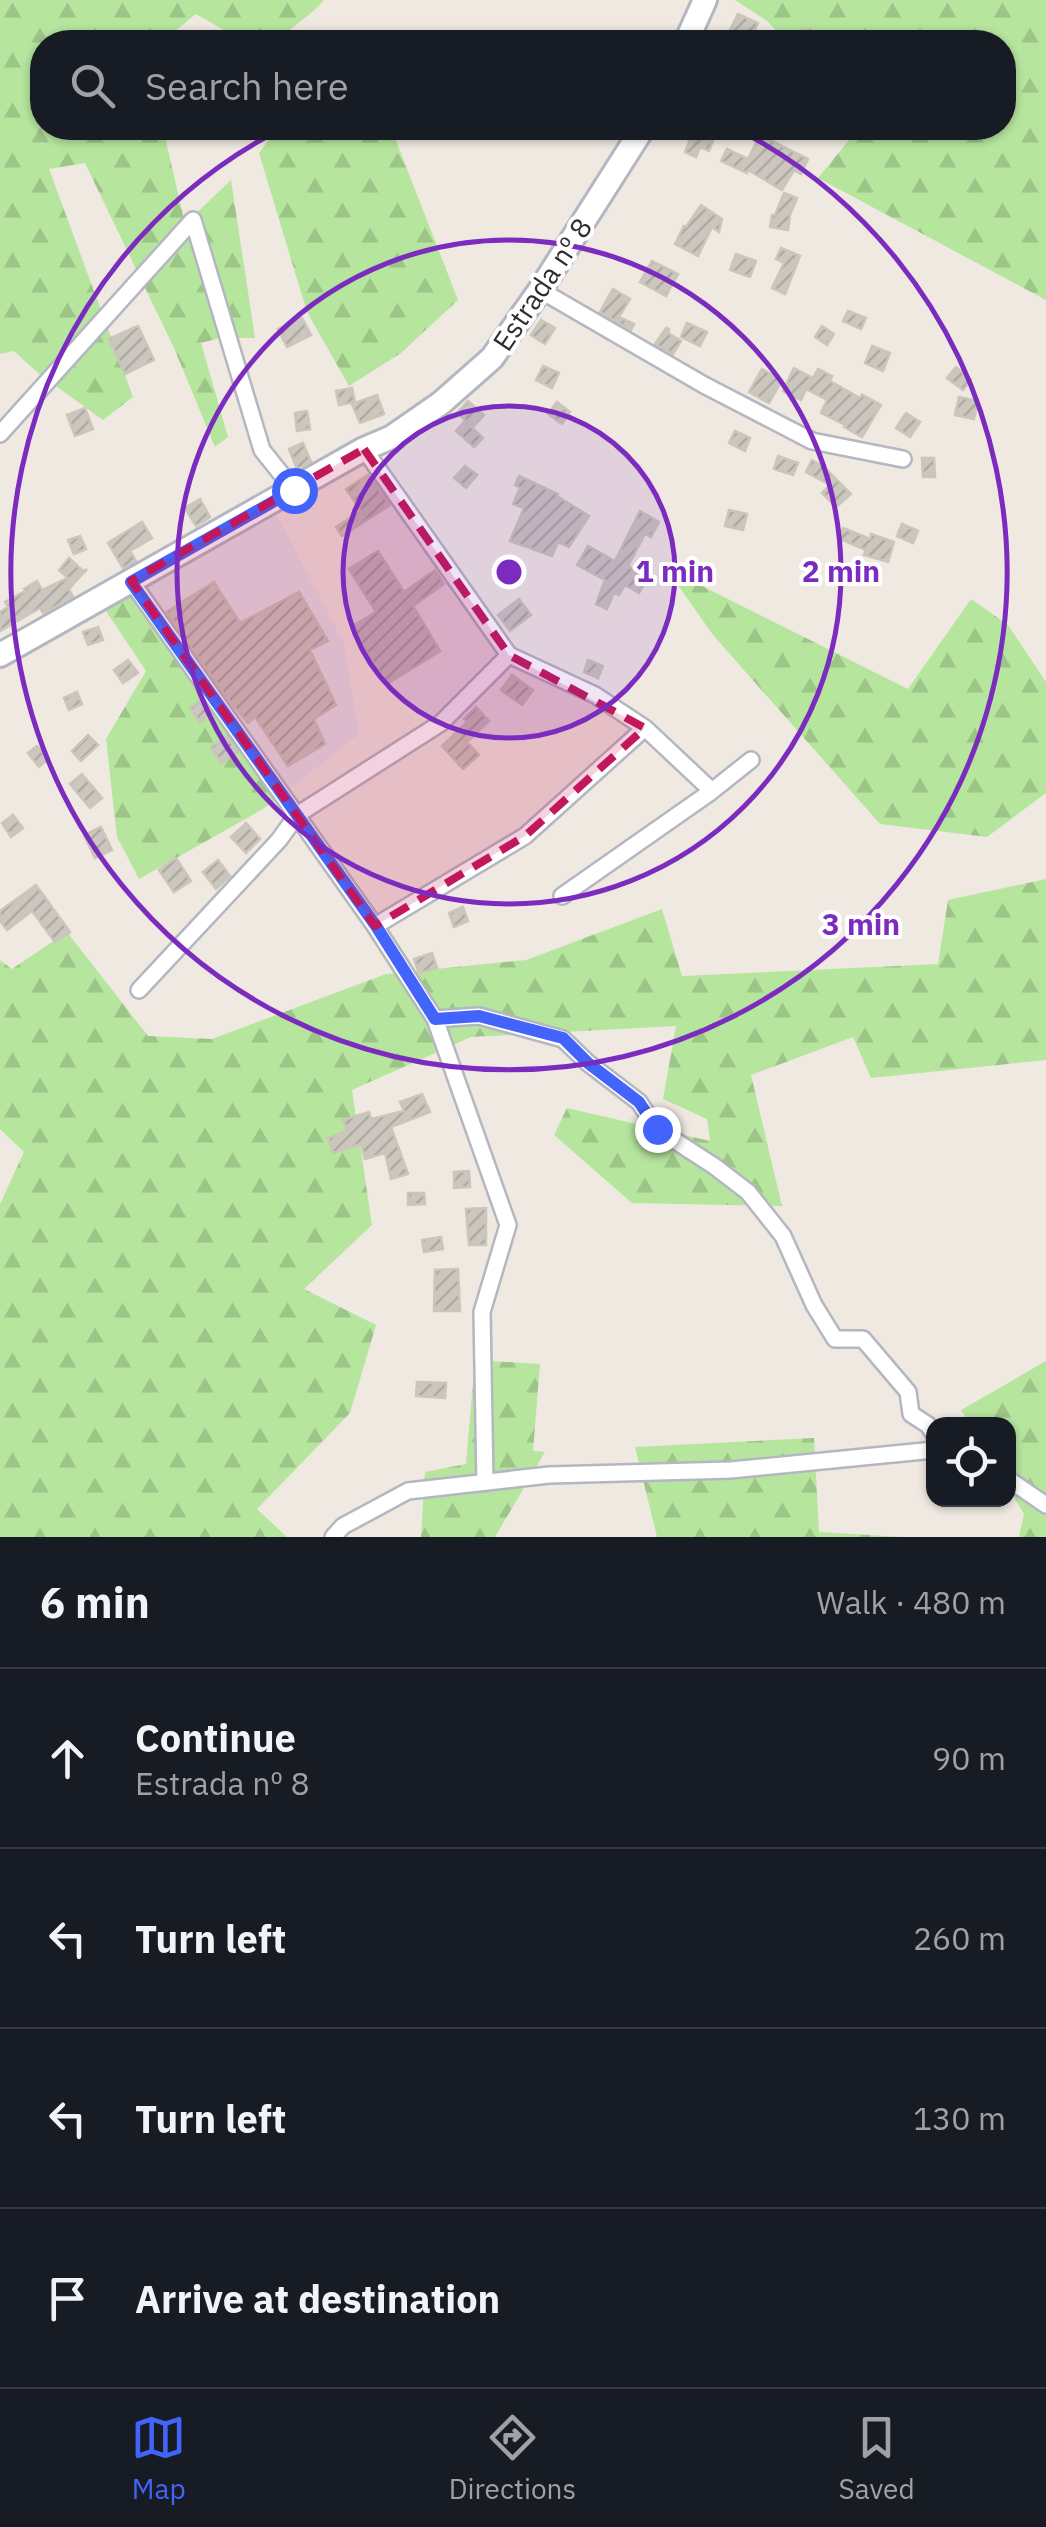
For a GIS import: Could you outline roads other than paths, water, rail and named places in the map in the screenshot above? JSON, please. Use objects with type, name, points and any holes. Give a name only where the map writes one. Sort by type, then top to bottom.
[{"type":"main road","points":[[691,30],[704,0]]},
{"type":"main road","name":"Estrada nº 8","points":[[0,655],[364,449],[392,437],[441,403],[492,358],[635,140]]},
{"type":"street","points":[[0,434],[193,220],[262,450],[294,490]]},
{"type":"street","points":[[540,290],[812,442],[902,459]]},
{"type":"street","points":[[364,449],[510,655],[596,695],[645,728],[712,791]]},
{"type":"street","points":[[131,582],[376,926],[435,1019],[508,1225],[482,1312],[484,1482]]},
{"type":"street","points":[[139,990],[279,840],[297,815],[441,723],[510,655]]},
{"type":"street","points":[[376,926],[525,836],[645,728]]},
{"type":"street","points":[[562,896],[751,760]]},
{"type":"street","points":[[435,1019],[479,1016],[563,1038],[588,1063],[639,1102],[657,1129],[748,1192],[783,1236],[814,1305],[835,1339],[863,1339],[908,1392],[911,1414],[926,1424]]},
{"type":"street","points":[[332,1537],[343,1526],[408,1491],[549,1475],[731,1470],[926,1451]]},
{"type":"street","points":[[1016,1484],[1046,1505]]}]
